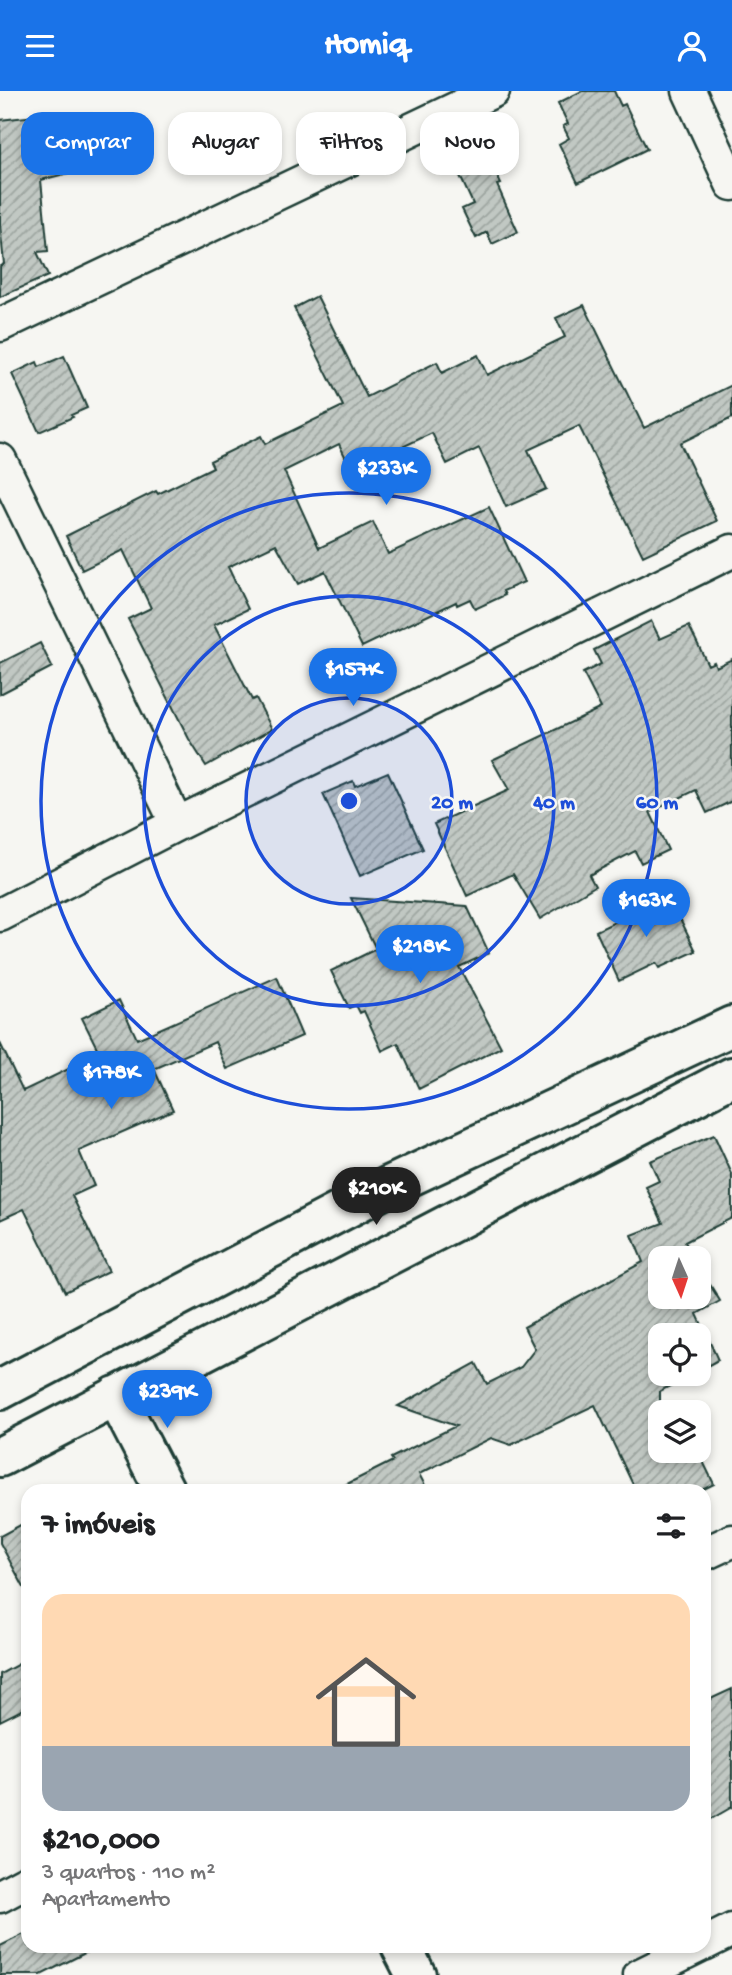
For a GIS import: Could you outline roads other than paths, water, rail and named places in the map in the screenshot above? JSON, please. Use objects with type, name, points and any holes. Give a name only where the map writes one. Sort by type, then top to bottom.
[{"type":"street","points":[[0,325],[493,91]]},
{"type":"street","points":[[689,91],[732,184]]},
{"type":"street","points":[[0,460],[177,824]]},
{"type":"street","points":[[0,915],[177,824],[732,551]]},
{"type":"street","points":[[52,1431],[11,1384],[388,1186],[732,1026]]},
{"type":"street","points":[[0,1457],[732,1077]]},
{"type":"street","points":[[388,1186],[417,1241]]},
{"type":"street","points":[[116,1397],[161,1484]]},
{"type":"street","points":[[711,1551],[732,1541]]},
{"type":"street","points":[[0,1896],[21,1885]]},
{"type":"street","points":[[711,1940],[732,1930]]},
{"type":"street","points":[[405,1953],[416,1975]]},
{"type":"street","points":[[640,1975],[685,1953]]}]
